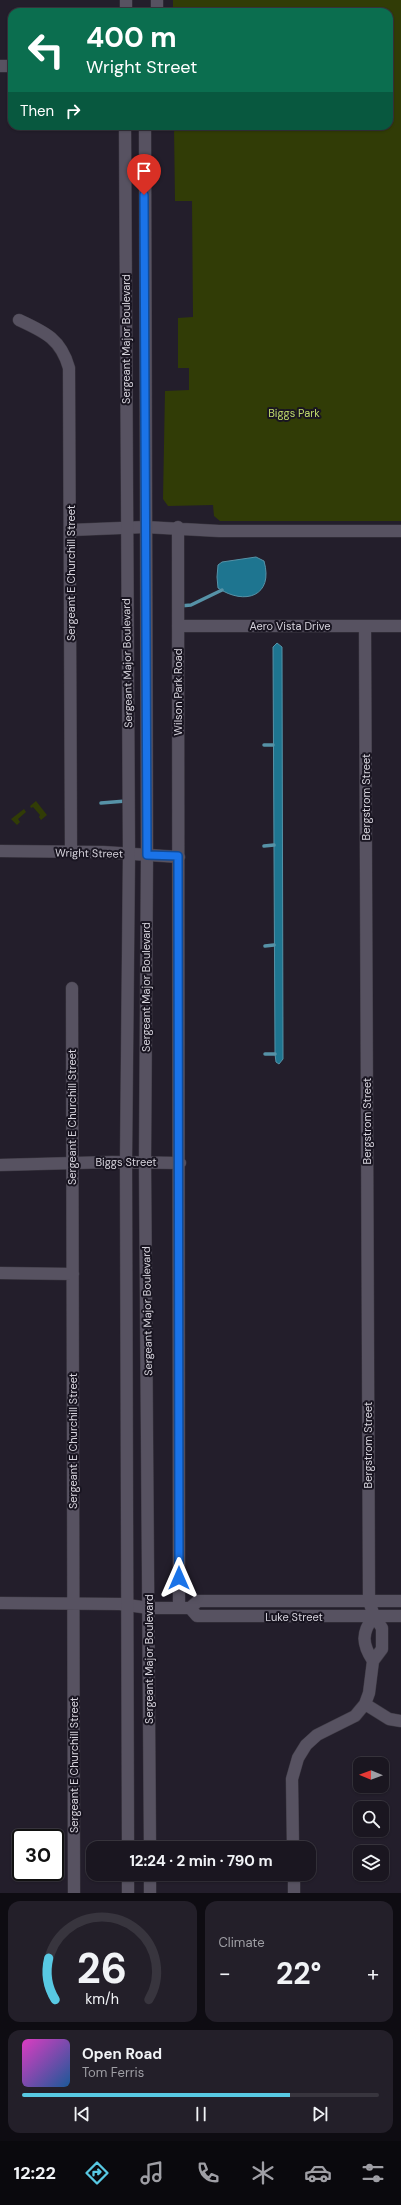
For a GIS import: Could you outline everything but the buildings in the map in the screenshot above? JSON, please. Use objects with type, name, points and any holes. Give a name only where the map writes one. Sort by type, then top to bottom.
[{"type":"street","name":"Sergeant Major Boulevard","points":[[125,130],[126,528],[129,854],[126,1162],[128,1841]]},
{"type":"street","name":"Sergeant Major Boulevard","points":[[145,130],[147,855],[145,1162],[150,1841]]},
{"type":"street","name":"Sergeant E Churchill Street","points":[[19,320],[52,337],[63,353],[70,368],[71,852]]},
{"type":"street","points":[[71,530],[178,527],[219,532],[401,531]]},
{"type":"street","name":"Wilson Park Road","points":[[178,527],[178,856],[185,1608]]},
{"type":"street","name":"Aero Vista Drive","points":[[178,626],[401,626]]},
{"type":"street","name":"Bergstrom Street","points":[[365,626],[369,1601],[374,1616],[382,1628],[382,1649],[373,1661]]},
{"type":"street","name":"Wright Street","points":[[0,851],[178,856]]},
{"type":"street","name":"Sergeant E Churchill Street","points":[[72,988],[74,1893]]},
{"type":"street","name":"Biggs Street","points":[[0,1165],[126,1162],[180,1163]]},
{"type":"street","points":[[0,1273],[73,1274]]},
{"type":"street","name":"Luke Street","points":[[0,1603],[128,1605],[149,1608],[185,1608],[198,1601],[401,1601]]},
{"type":"street","name":"Luke Street","points":[[185,1608],[197,1616],[401,1616]]},
{"type":"street","points":[[293,1841],[292,1778],[298,1758],[306,1745],[317,1735],[355,1716],[365,1704],[369,1693],[373,1661],[365,1649],[365,1628],[374,1616]]},
{"type":"street","points":[[365,1704],[389,1719],[401,1721]]},
{"type":"street","points":[[128,1881],[128,1893]]},
{"type":"street","points":[[150,1881],[150,1893]]},
{"type":"street","points":[[294,1881],[294,1893]]},
{"type":"green space","name":"Biggs Park","points":[[173,0],[401,0],[401,521],[220,521],[214,516],[213,505],[168,506],[163,499],[165,391],[189,390],[189,368],[178,368],[178,318],[193,317],[192,201],[175,201],[174,130],[393,130],[393,8],[173,8]]},
{"type":"green space","points":[[36,801],[47,815],[41,820],[39,817],[40,815],[33,807],[31,808],[30,806]]},
{"type":"green space","points":[[24,809],[26,812],[18,819],[20,822],[17,825],[11,819]]},
{"type":"water","points":[[256,557],[264,561],[266,573],[265,583],[261,590],[247,597],[228,593],[218,588],[218,565],[222,562]]},
{"type":"water","points":[[277,643],[282,647],[283,1059],[279,1064],[276,1062],[275,1054],[273,647]]},
{"type":"waterway","points":[[180,606],[191,605],[222,590]]},
{"type":"waterway","points":[[264,745],[273,745]]},
{"type":"waterway","points":[[101,803],[126,801]]},
{"type":"waterway","points":[[264,846],[274,845]]},
{"type":"waterway","points":[[265,946],[274,945]]},
{"type":"waterway","points":[[265,1054],[275,1054]]},
{"type":"route","points":[[144,195],[147,855],[178,856],[180,1149],[179,1578]]}]
